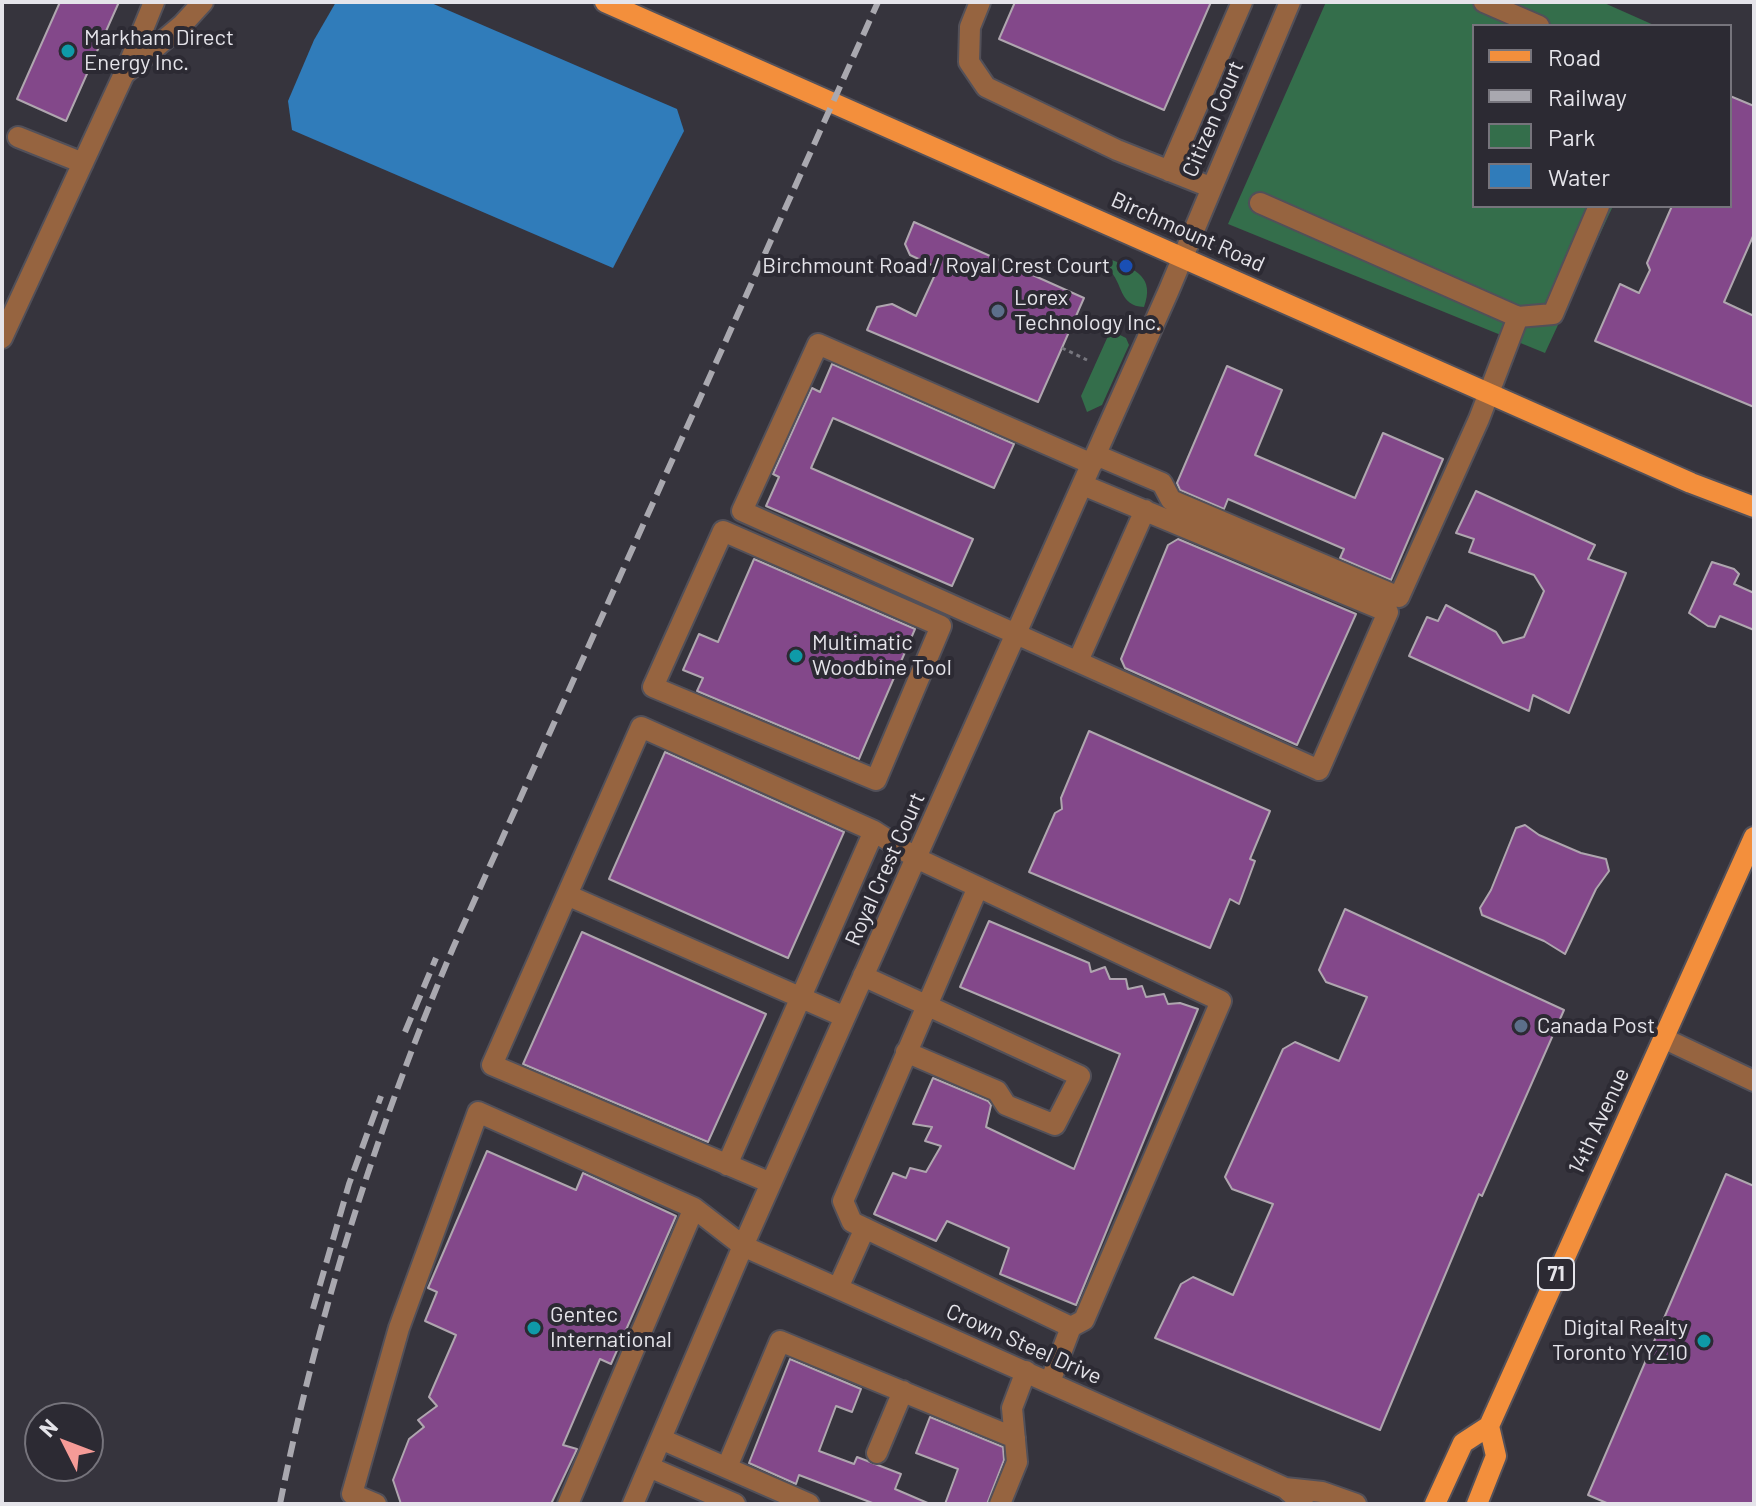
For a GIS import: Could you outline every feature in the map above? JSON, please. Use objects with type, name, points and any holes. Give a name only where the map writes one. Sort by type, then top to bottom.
[{"type":"main road","name":"Birchmount Road","points":[[605,2],[1753,510]]},
{"type":"main road","name":"14th Avenue","points":[[1435,1504],[1463,1443],[1489,1426],[1754,837]]},
{"type":"main road","name":"14th Avenue","points":[[1477,1504],[1496,1456],[1489,1426]]},
{"type":"street","points":[[2,338],[10,305],[83,163],[154,2]]},
{"type":"street","points":[[124,74],[182,25],[203,2]]},
{"type":"street","points":[[980,2],[970,27],[969,62],[986,87],[1210,187]]},
{"type":"street","points":[[1169,171],[1242,2]]},
{"type":"street","name":"Citizen Court","points":[[1183,256],[1290,2]]},
{"type":"street","points":[[1484,2],[1534,24]]},
{"type":"street","points":[[18,137],[83,163]]},
{"type":"street","points":[[1260,203],[1518,317],[1553,314],[1598,208]]},
{"type":"street","name":"Royal Crest Court","points":[[633,1504],[743,1246],[1183,256]]},
{"type":"street","points":[[1083,485],[1388,612],[1319,770],[742,511],[818,344],[1094,460],[1162,483],[1171,500],[1399,597],[1518,317]]},
{"type":"street","points":[[1078,661],[1145,510]]},
{"type":"street","points":[[723,531],[807,568],[941,626],[876,780],[653,687],[723,531]]},
{"type":"street","points":[[807,568],[817,544]]},
{"type":"street","points":[[771,1183],[492,1065],[641,727],[874,831],[916,858],[1221,1001],[1084,1320],[1071,1327],[1050,1382]]},
{"type":"street","points":[[727,1165],[874,831]]},
{"type":"street","points":[[978,887],[843,1201],[852,1222],[1071,1327]]},
{"type":"street","points":[[567,895],[845,1017]]},
{"type":"street","points":[[863,976],[1080,1076],[1055,1125],[1006,1105],[997,1091],[906,1052]]},
{"type":"street","points":[[1663,1038],[1753,1083]]},
{"type":"street","name":"Crown Steel Drive","points":[[376,1504],[352,1494],[399,1328],[478,1112],[694,1208],[743,1246],[1285,1488],[1303,1504]]},
{"type":"street","points":[[568,1504],[694,1208]]},
{"type":"street","points":[[838,1288],[865,1228]]},
{"type":"street","points":[[727,1467],[780,1341],[1015,1438]]},
{"type":"street","points":[[1000,1504],[1017,1462],[1012,1408],[1026,1371]]},
{"type":"street","points":[[877,1453],[903,1391]]},
{"type":"street","points":[[661,1439],[809,1504]]},
{"type":"street","points":[[649,1467],[735,1504]]},
{"type":"street","name":"Crown Steel Drive","points":[[1285,1488],[1322,1492],[1356,1504]]},
{"type":"path","points":[[1062,348],[1087,360]]},
{"type":"green space","points":[[1326,2],[1602,2],[1652,24],[1472,24],[1472,208],[1612,208],[1545,353],[1228,224]]},
{"type":"green space","points":[[1112,260],[1141,276],[1147,288],[1144,307],[1136,306],[1125,298],[1108,269]]},
{"type":"green space","points":[[1114,332],[1126,338],[1129,345],[1102,405],[1087,412],[1081,396],[1108,336]]},
{"type":"water","points":[[336,2],[429,2],[677,109],[684,131],[613,268],[292,130],[288,101],[314,40]]},
{"type":"building","name":"Markham Direct Energy Inc.","points":[[60,2],[119,2],[66,121],[17,99]]},
{"type":"building","points":[[1015,2],[1211,2],[1164,110],[999,39]]},
{"type":"building","points":[[1732,97],[1754,106],[1754,234],[1724,302],[1754,316],[1754,407],[1595,341],[1620,284],[1639,293],[1650,270],[1647,263],[1671,208],[1732,208]]},
{"type":"building","name":"Lorex Technology Inc.","points":[[914,222],[1084,298],[1038,402],[867,330],[877,307],[892,304],[916,316],[938,268],[910,255],[905,244]]},
{"type":"building","points":[[832,364],[1014,444],[994,488],[833,418],[811,468],[973,539],[952,586],[766,506],[779,477],[773,474],[812,388],[820,392]]},
{"type":"building","points":[[1227,366],[1282,390],[1255,455],[1355,498],[1383,433],[1443,459],[1391,580],[1340,558],[1344,549],[1228,499],[1224,509],[1180,490],[1177,483]]},
{"type":"building","points":[[1476,491],[1595,545],[1588,559],[1626,573],[1569,713],[1533,695],[1529,711],[1409,656],[1427,617],[1438,621],[1446,605],[1496,632],[1503,643],[1524,637],[1544,591],[1534,575],[1469,552],[1474,539],[1456,533]]},
{"type":"building","points":[[1178,539],[1356,614],[1297,745],[1125,668],[1121,659],[1168,545]]},
{"type":"building","name":"Multimatic Woodbine Tool","points":[[754,559],[915,629],[859,759],[697,691],[703,678],[683,670],[699,634],[718,642]]},
{"type":"building","points":[[1712,562],[1734,569],[1739,574],[1734,584],[1754,593],[1754,630],[1720,616],[1715,627],[1708,626],[1689,613]]},
{"type":"building","points":[[1089,731],[1270,811],[1250,859],[1255,861],[1239,904],[1230,899],[1210,948],[1029,872],[1055,813],[1062,809],[1061,798]]},
{"type":"building","points":[[665,752],[844,832],[788,958],[609,879]]},
{"type":"building","points":[[1525,825],[1539,835],[1581,853],[1606,859],[1609,871],[1596,889],[1565,954],[1544,941],[1482,915],[1480,908],[1491,890],[1516,828]]},
{"type":"building","points":[[1345,909],[1564,1010],[1482,1196],[1479,1194],[1380,1430],[1155,1338],[1181,1284],[1193,1277],[1233,1295],[1273,1204],[1232,1189],[1225,1177],[1283,1049],[1295,1042],[1339,1061],[1367,997],[1326,982],[1319,970]]},
{"type":"building","points":[[989,921],[1089,963],[1091,972],[1105,967],[1110,979],[1126,979],[1128,989],[1142,986],[1146,997],[1164,994],[1168,1004],[1180,1003],[1198,1009],[1076,1305],[1000,1274],[1009,1248],[947,1221],[936,1241],[874,1214],[893,1173],[906,1178],[910,1168],[926,1172],[941,1146],[925,1141],[932,1127],[913,1124],[933,1078],[988,1101],[991,1105],[986,1127],[1074,1169],[1120,1054],[960,987]]},
{"type":"building","points":[[582,932],[766,1014],[708,1142],[523,1064]]},
{"type":"building","name":"Gentec International","points":[[487,1151],[576,1190],[583,1173],[676,1216],[611,1364],[600,1359],[563,1445],[577,1449],[551,1504],[401,1504],[393,1480],[409,1439],[424,1427],[418,1420],[437,1406],[429,1397],[456,1335],[425,1321],[437,1292],[428,1288]]},
{"type":"building","name":"Digital Realty Toronto YYZ10","points":[[1726,1174],[1754,1186],[1754,1504],[1609,1504],[1588,1495]]},
{"type":"building","points":[[790,1359],[861,1389],[852,1412],[836,1406],[819,1451],[854,1464],[857,1457],[901,1474],[895,1489],[930,1504],[875,1504],[799,1475],[796,1484],[749,1463]]},
{"type":"building","points":[[930,1417],[1003,1447],[1004,1460],[987,1504],[945,1504],[958,1469],[916,1453]]},
{"type":"railway","points":[[280,1504],[331,1291],[375,1152],[425,1016],[878,2]]},
{"type":"railway","points":[[405,1032],[436,958]]},
{"type":"railway","points":[[313,1309],[349,1184],[381,1096]]},
{"type":"place","name":"Markham Direct Energy Inc.","points":[[68,51]]},
{"type":"place","name":"Birchmount Road / Royal Crest Court","points":[[1126,266]]},
{"type":"place","name":"Lorex Technology Inc.","points":[[998,311]]},
{"type":"place","name":"Multimatic Woodbine Tool","points":[[796,656]]},
{"type":"place","name":"Canada Post","points":[[1521,1026]]},
{"type":"place","name":"Gentec International","points":[[534,1328]]},
{"type":"place","name":"Digital Realty Toronto YYZ10","points":[[1704,1341]]}]
